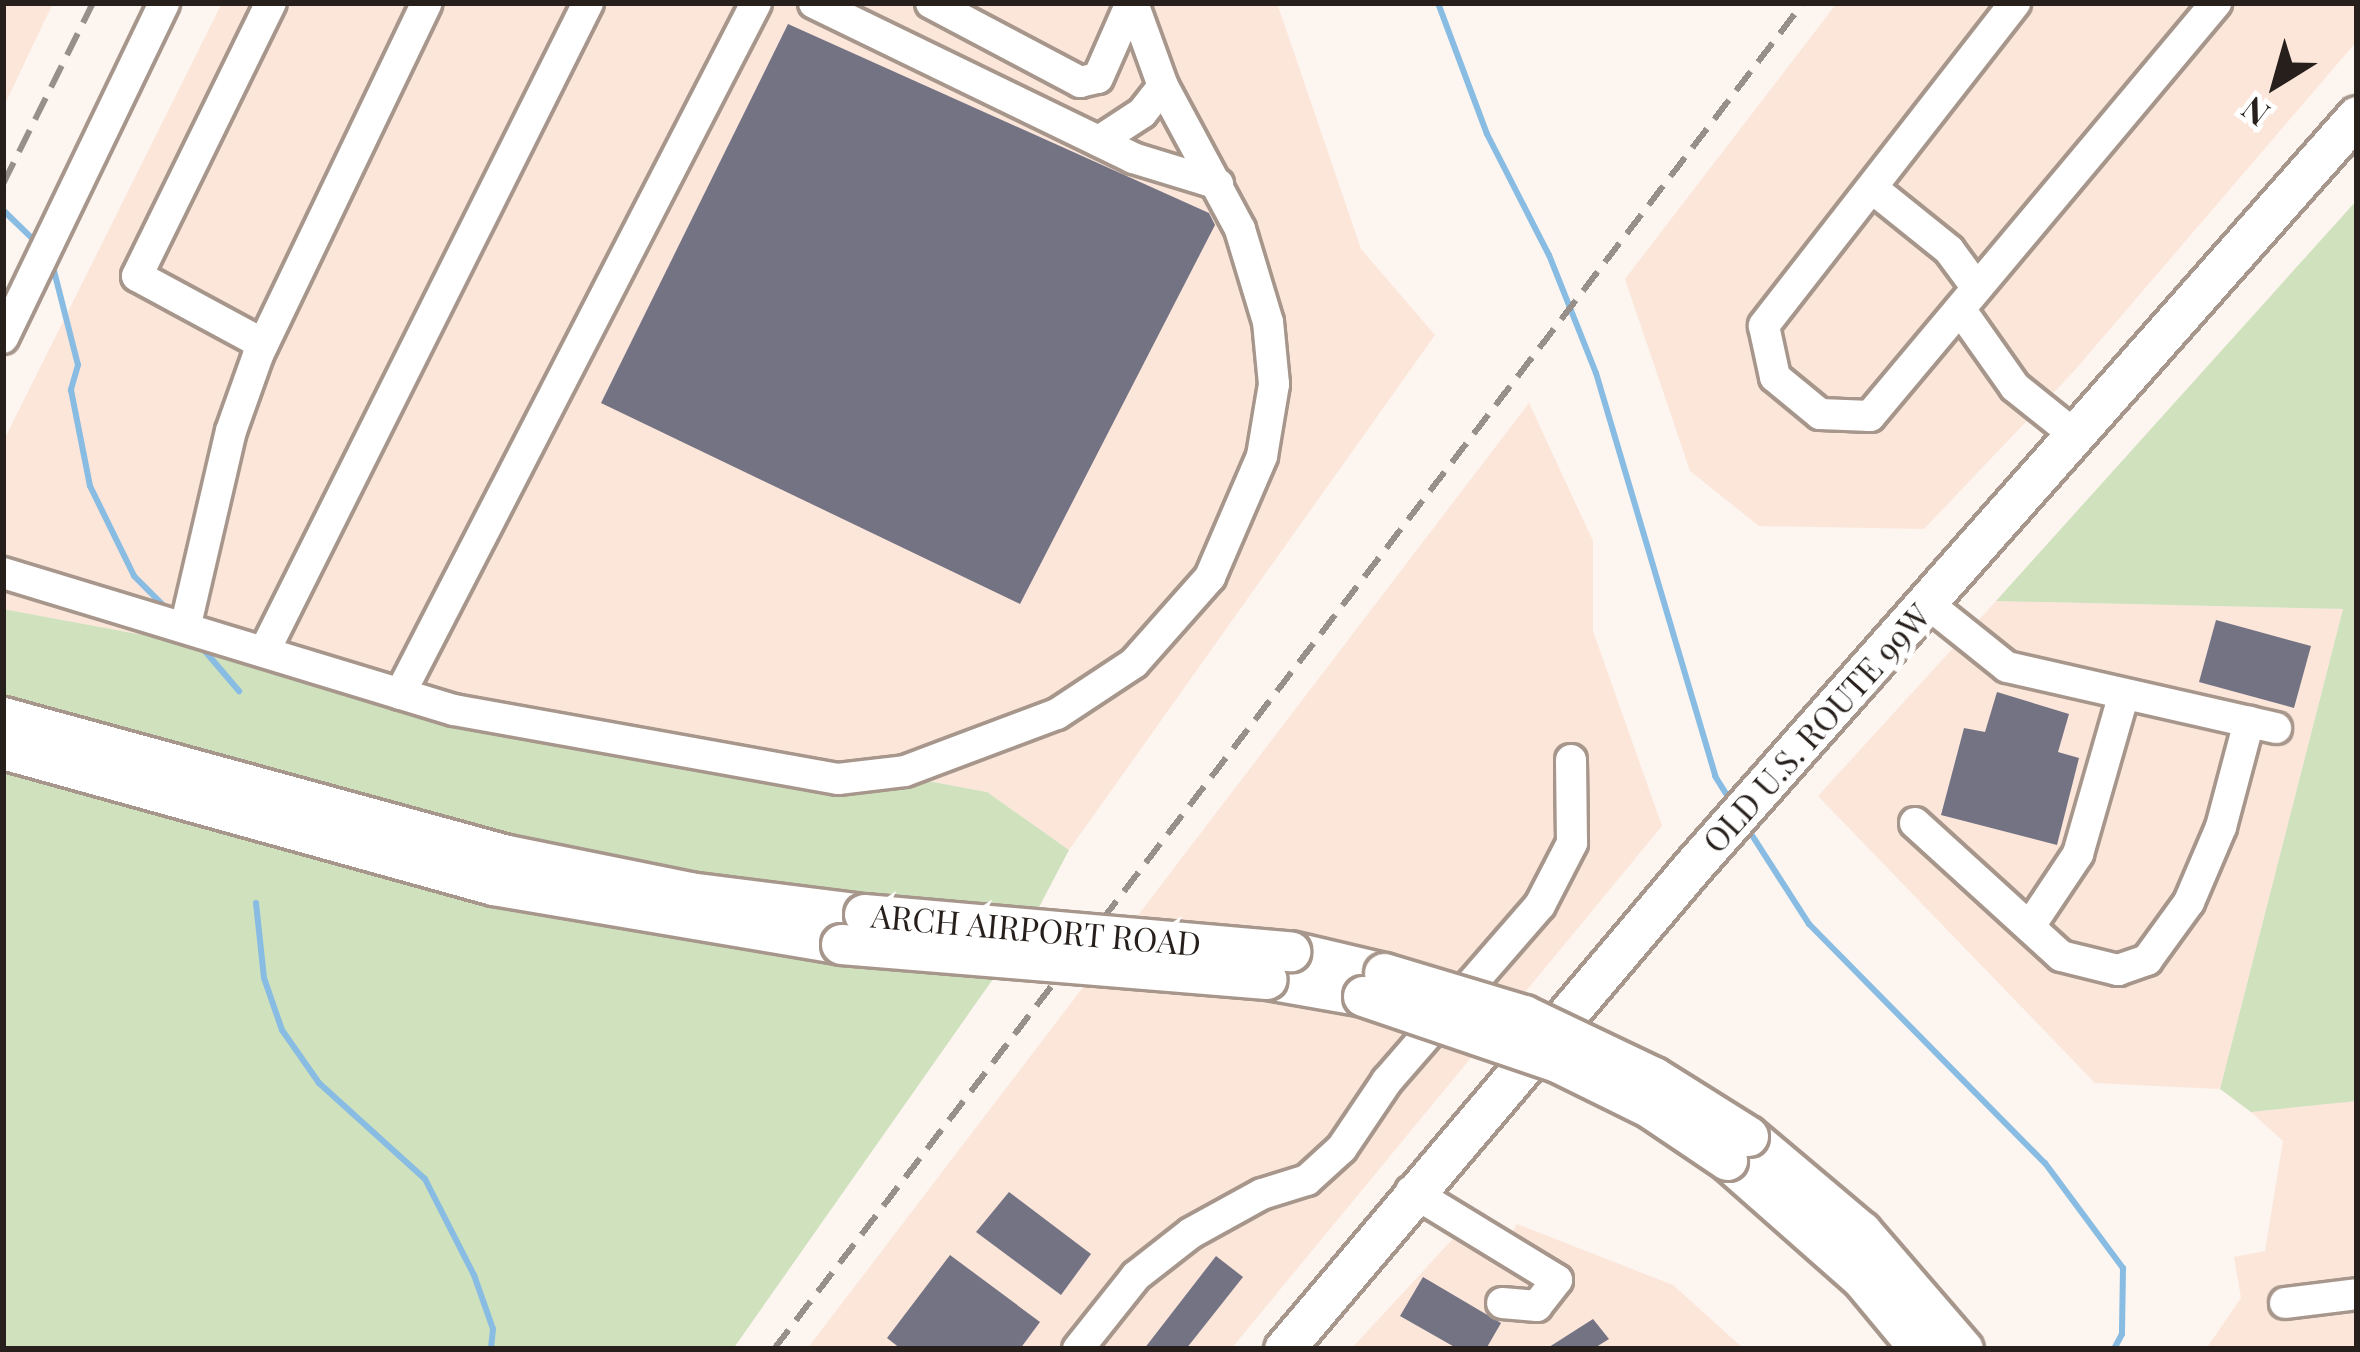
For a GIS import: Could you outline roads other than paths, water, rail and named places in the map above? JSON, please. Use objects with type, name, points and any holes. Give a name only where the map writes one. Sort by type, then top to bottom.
[{"type":"main road","name":"OLD U.S. ROUTE 99W","points":[[1284,1349],[1412,1191],[1692,867],[2357,116]]},
{"type":"main road","name":"ARCH AIRPORT ROAD","points":[[3,717],[503,854],[852,929]]},
{"type":"main road","name":"ARCH AIRPORT ROAD","points":[[3,749],[493,885],[852,929],[1278,965],[1524,1015],[1654,1077],[1737,1148],[1862,1231],[1947,1346]]},
{"type":"street","points":[[3,338],[164,3]]},
{"type":"street","points":[[263,344],[137,276],[271,3]]},
{"type":"street","points":[[186,624],[231,431],[263,344],[427,3]]},
{"type":"street","points":[[266,648],[588,3]]},
{"type":"street","points":[[400,694],[756,3]]},
{"type":"street","points":[[814,3],[1099,141],[1218,184]]},
{"type":"street","points":[[931,3],[1080,82],[1098,77],[1132,3]]},
{"type":"street","points":[[3,573],[266,648],[400,694],[838,779],[904,771],[1057,714],[1134,664],[1175,622],[1234,530],[1262,456],[1274,384],[1268,322],[1218,184],[1163,86],[1132,3]]},
{"type":"street","points":[[2015,3],[1764,326],[1775,377],[1820,414],[1870,416],[2216,3]]},
{"type":"street","points":[[1099,141],[1142,113],[1163,86]]},
{"type":"street","points":[[1872,188],[1949,250],[2015,387],[2075,435]]},
{"type":"street","points":[[1915,823],[2061,956],[2092,968],[2146,960],[2205,864],[2262,725],[2007,667],[1927,603]]},
{"type":"street","points":[[2030,926],[2078,854],[2124,694]]},
{"type":"street","points":[[1078,1349],[1136,1276],[1191,1233],[1262,1194],[1306,1180],[1342,1148],[1387,1081],[1540,905],[1572,843],[1571,760]]},
{"type":"street","points":[[1412,1191],[1557,1280],[1537,1306],[1502,1303]]},
{"type":"street","points":[[2285,1303],[2357,1294]]},
{"type":"waterway","points":[[1438,3],[1487,134],[1549,255],[1596,373],[1715,776],[1731,802]]},
{"type":"waterway","points":[[5,212],[37,243]]},
{"type":"waterway","points":[[52,263],[78,365],[71,390],[90,486],[134,576],[170,612]]},
{"type":"waterway","points":[[199,644],[239,691]]},
{"type":"waterway","points":[[1748,829],[1809,924],[2045,1163],[2123,1268],[2122,1334],[2114,1349]]},
{"type":"waterway","points":[[256,903],[264,978],[282,1030],[319,1083],[425,1179],[474,1275],[493,1329],[491,1349]]},
{"type":"railway","points":[[3,184],[93,3]]},
{"type":"railway","points":[[774,1349],[1803,3]]}]
